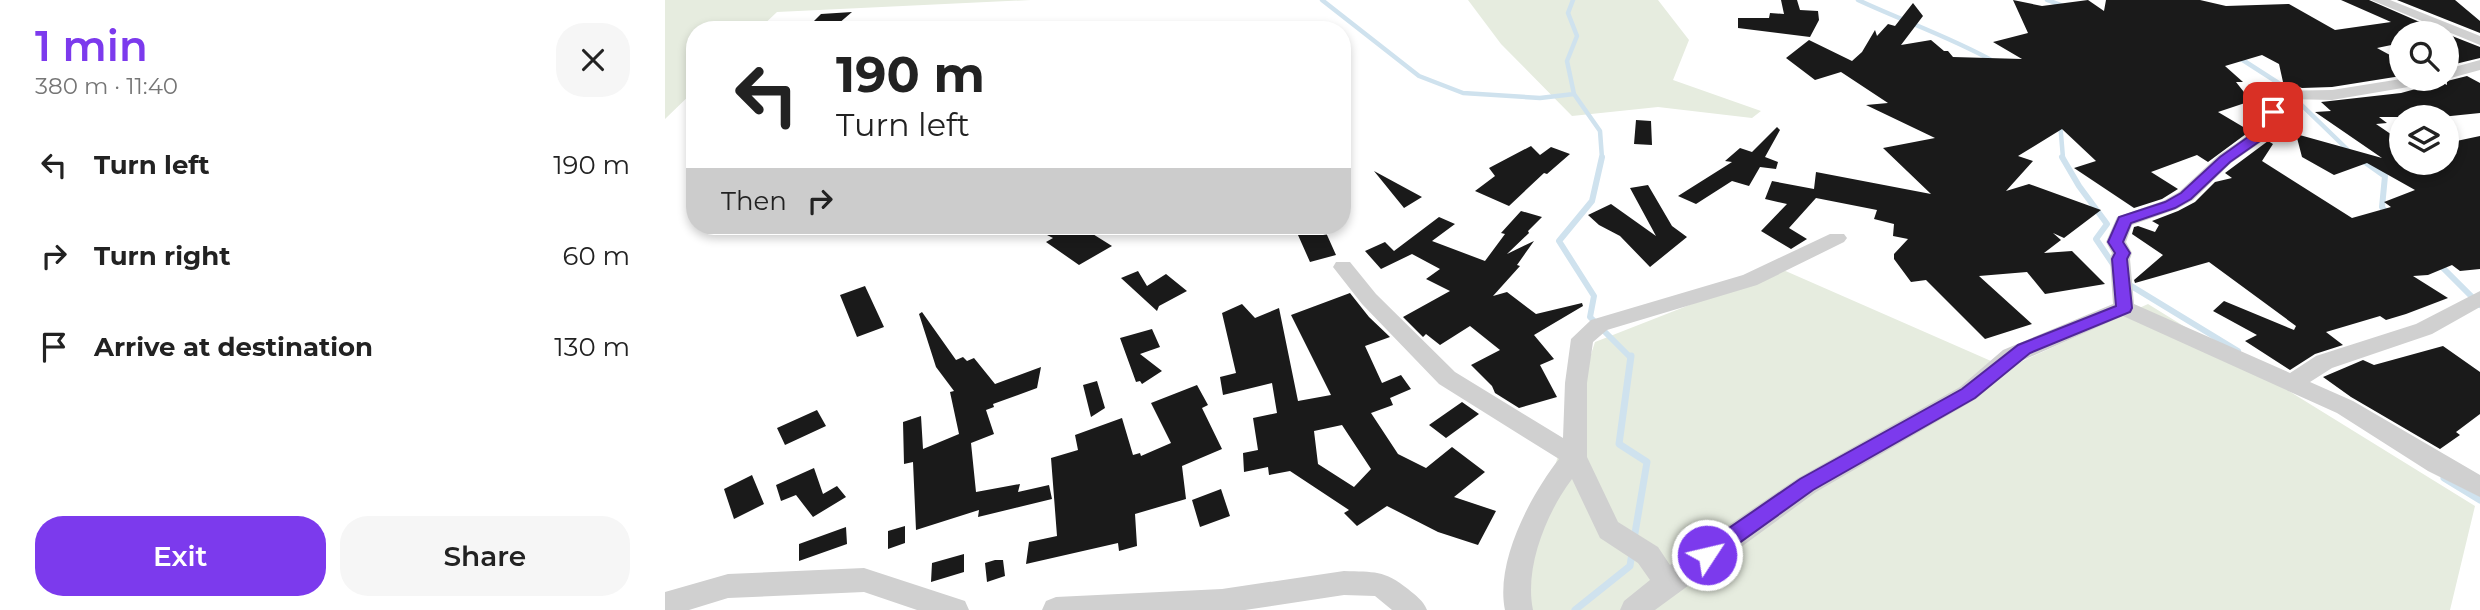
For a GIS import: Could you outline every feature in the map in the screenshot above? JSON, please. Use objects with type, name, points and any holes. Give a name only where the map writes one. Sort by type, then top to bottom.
[{"type":"street","points":[[2378,0],[2480,41]]},
{"type":"street","points":[[2459,71],[2480,65]]},
{"type":"street","points":[[2124,308],[2120,259],[2122,253],[2116,242],[2125,220],[2170,205],[2186,196],[2225,159],[2268,129],[2273,112],[2272,94],[2332,95],[2389,85]]},
{"type":"street","points":[[1667,583],[1649,555],[1609,530],[1576,457],[1576,383],[1581,338],[1599,325],[1751,280],[1837,238]]},
{"type":"street","points":[[1343,267],[1370,299],[1447,378],[1576,457]]},
{"type":"street","points":[[2292,382],[2324,362],[2424,328],[2480,298]]},
{"type":"street","points":[[1634,610],[1667,583],[1807,485],[1968,393],[2024,349],[2124,308],[2345,407],[2437,464],[2480,487]]},
{"type":"street","points":[[1520,610],[1515,591],[1527,542],[1547,493],[1576,457]]},
{"type":"street","points":[[665,605],[728,586],[864,580],[955,610]]},
{"type":"street","points":[[1056,610],[1222,601],[1343,583],[1381,584],[1413,610]]},
{"type":"shaded area","points":[[665,0],[1031,0],[777,12],[768,21],[686,21],[686,99],[665,119]]},
{"type":"shaded area","points":[[1468,0],[1658,0],[1689,40],[1673,80],[1761,111],[1752,118],[1658,107],[1572,116],[1501,44]]},
{"type":"shaded area","points":[[1781,269],[2007,368],[2148,304],[2475,506],[2450,610],[1527,610],[1527,552],[1595,342]]},
{"type":"building","points":[[1781,0],[1797,0],[1800,10],[1818,11],[1819,20],[1810,37],[1738,28],[1738,18],[1769,18],[1770,13],[1784,14]]},
{"type":"building","points":[[2013,0],[2042,6],[2088,0],[2104,11],[2106,0],[2200,0],[2226,6],[2289,4],[2335,30],[2389,22],[2389,46],[2377,48],[2389,54],[2389,78],[2332,87],[2302,88],[2283,82],[2279,64],[2262,55],[2225,66],[2243,82],[2236,82],[2251,101],[2218,112],[2250,131],[2208,162],[2197,155],[2151,172],[2178,189],[2162,199],[2134,208],[2074,168],[2096,161],[2062,129],[2018,156],[2033,161],[2006,191],[2029,184],[2101,210],[2064,238],[2053,233],[2061,240],[2044,253],[2072,251],[2105,284],[2045,294],[2027,272],[1979,276],[2032,324],[1985,339],[1926,280],[1911,282],[1894,259],[1894,254],[1908,239],[1893,236],[1894,224],[1874,219],[1877,210],[1816,198],[1789,228],[1807,239],[1791,249],[1761,231],[1787,204],[1765,199],[1772,181],[1814,189],[1816,172],[1931,194],[1883,148],[1935,138],[1866,105],[1888,103],[1841,72],[1815,80],[1786,58],[1809,40],[1852,61],[1862,52],[1875,30],[1877,36],[1888,24],[1895,26],[1913,3],[1923,16],[1901,45],[1931,40],[1953,57],[2022,59],[1993,42],[2028,33]]},
{"type":"building","points":[[2341,0],[2369,0],[2417,21],[2389,21]]},
{"type":"building","points":[[2397,0],[2455,0],[2480,21],[2480,33],[2459,25],[2459,21],[2450,21]]},
{"type":"building","points":[[852,12],[842,21],[814,21],[821,14]]},
{"type":"building","points":[[2459,39],[2480,47],[2480,58],[2459,63]]},
{"type":"building","points":[[2467,76],[2480,83],[2480,113],[2459,115],[2459,105],[2389,105],[2389,117],[2379,117],[2387,123],[2376,124],[2389,133],[2389,175],[2459,175],[2459,140],[2480,136],[2480,269],[2460,271],[2452,265],[2428,275],[2413,276],[2448,298],[2386,320],[2380,316],[2326,332],[2343,345],[2315,354],[2290,370],[2245,341],[2257,335],[2213,311],[2224,301],[2294,330],[2296,326],[2209,262],[2135,283],[2134,280],[2163,255],[2132,234],[2134,227],[2155,232],[2159,225],[2152,221],[2195,202],[2215,182],[2232,178],[2225,173],[2268,141],[2273,144],[2262,161],[2352,218],[2391,207],[2384,202],[2415,190],[2367,163],[2334,175],[2302,157],[2296,134],[2382,158],[2315,112],[2331,111],[2321,102],[2408,91],[2459,91],[2459,78]]},
{"type":"building","points":[[1636,120],[1651,121],[1652,145],[1634,144]]},
{"type":"building","points":[[1777,127],[1780,130],[1765,157],[1778,162],[1776,169],[1760,167],[1749,186],[1732,181],[1696,204],[1678,196],[1732,162],[1725,161],[1740,148],[1752,152]]},
{"type":"building","points":[[1531,146],[1540,155],[1551,147],[1570,154],[1547,174],[1544,173],[1509,206],[1475,191],[1495,176],[1489,168]]},
{"type":"building","points":[[1374,171],[1422,197],[1404,208]]},
{"type":"building","points":[[1648,185],[1672,226],[1687,237],[1650,267],[1620,236],[1599,225],[1588,215],[1611,204],[1656,236],[1630,188]]},
{"type":"building","points":[[1521,211],[1542,217],[1507,254],[1534,241],[1517,265],[1520,266],[1493,296],[1507,292],[1536,314],[1582,303],[1583,306],[1534,335],[1554,359],[1540,365],[1557,397],[1519,408],[1495,393],[1492,386],[1471,365],[1500,350],[1470,326],[1440,345],[1426,334],[1423,337],[1403,317],[1450,291],[1426,279],[1440,269],[1412,254],[1381,269],[1365,251],[1385,242],[1394,251],[1439,217],[1455,224],[1432,241],[1485,261],[1505,234],[1501,233]]},
{"type":"building","points":[[1047,235],[1094,235],[1112,246],[1079,265],[1046,242],[1053,238]]},
{"type":"building","points":[[1298,235],[1327,235],[1336,255],[1310,262]]},
{"type":"building","points":[[1138,271],[1147,286],[1166,274],[1187,291],[1159,306],[1157,311],[1121,278]]},
{"type":"building","points":[[865,286],[884,327],[857,337],[840,295]]},
{"type":"building","points":[[1350,293],[1390,337],[1365,346],[1382,383],[1401,375],[1411,389],[1390,398],[1393,405],[1371,413],[1398,454],[1426,468],[1452,447],[1485,472],[1454,497],[1496,511],[1478,545],[1438,532],[1387,506],[1357,526],[1344,513],[1349,510],[1290,471],[1269,475],[1268,467],[1244,472],[1243,453],[1258,450],[1253,418],[1277,413],[1272,383],[1223,395],[1220,377],[1236,373],[1222,313],[1242,304],[1255,318],[1279,308],[1298,401],[1331,395],[1291,315]],"holes":[[[1342,425],[1371,469],[1354,487],[1318,464],[1314,431]]]},
{"type":"building","points":[[922,312],[956,360],[963,357],[967,361],[974,358],[995,384],[1041,367],[1037,388],[993,404],[994,407],[986,410],[994,434],[971,443],[976,492],[1020,484],[1018,492],[1049,485],[1052,499],[978,517],[979,510],[916,530],[913,462],[904,464],[903,422],[921,416],[923,449],[959,434],[950,392],[954,391],[936,367],[919,314]]},
{"type":"building","points":[[1152,329],[1160,347],[1140,354],[1162,371],[1142,384],[1140,381],[1136,382],[1120,338]]},
{"type":"building","points":[[2443,346],[2480,372],[2480,414],[2456,432],[2460,435],[2440,449],[2351,397],[2323,377],[2363,360],[2374,365]]},
{"type":"building","points":[[1097,381],[1105,408],[1091,417],[1083,385]]},
{"type":"building","points":[[1197,385],[1208,405],[1202,408],[1222,449],[1182,466],[1186,499],[1135,514],[1137,546],[1119,551],[1118,543],[1026,564],[1029,542],[1057,536],[1051,458],[1078,450],[1075,435],[1122,418],[1133,455],[1140,453],[1141,456],[1171,443],[1151,403]]},
{"type":"building","points":[[1462,402],[1479,414],[1446,438],[1429,425]]},
{"type":"building","points":[[817,410],[826,426],[785,445],[777,428]]},
{"type":"building","points":[[814,468],[823,494],[837,486],[846,497],[813,517],[796,495],[781,501],[776,485]]},
{"type":"building","points":[[752,475],[764,504],[734,519],[724,489]]},
{"type":"building","points":[[1221,489],[1230,516],[1200,527],[1192,500]]},
{"type":"building","points":[[905,526],[905,543],[888,549],[888,531]]},
{"type":"building","points":[[846,527],[847,544],[799,561],[799,544]]},
{"type":"building","points":[[964,554],[964,572],[931,582],[932,563]]},
{"type":"building","points":[[1003,560],[1005,576],[987,582],[985,563]]},
{"type":"waterway","points":[[1322,0],[1349,21]]},
{"type":"waterway","points":[[1573,0],[1568,13],[1577,36],[1567,61],[1574,94]]},
{"type":"waterway","points":[[1858,0],[1993,61]]},
{"type":"waterway","points":[[2047,0],[2061,5]]},
{"type":"waterway","points":[[1351,23],[1419,76],[1463,93],[1540,98],[1574,94]]},
{"type":"waterway","points":[[2238,57],[2280,84],[2349,151]]},
{"type":"waterway","points":[[1574,94],[1600,131],[1602,157]]},
{"type":"waterway","points":[[2060,122],[2063,158]]},
{"type":"waterway","points":[[1602,157],[1592,201],[1559,241],[1594,296],[1590,317],[1631,358]]},
{"type":"waterway","points":[[2062,157],[2107,224],[2096,239],[2115,267]]},
{"type":"waterway","points":[[2361,159],[2385,176],[2382,207],[2387,214]]},
{"type":"waterway","points":[[2438,263],[2480,305]]},
{"type":"waterway","points":[[2128,284],[2238,351]]},
{"type":"waterway","points":[[1631,358],[1619,444],[1647,462],[1634,539]]},
{"type":"waterway","points":[[2444,478],[2480,500]]},
{"type":"waterway","points":[[1575,610],[1630,566],[1632,553]]},
{"type":"route","points":[[1707,555],[1807,485],[1968,393],[2011,356],[2124,308],[2120,259],[2122,253],[2116,242],[2117,234],[2125,220],[2170,205],[2186,196],[2225,159],[2268,129],[2273,112]]}]
